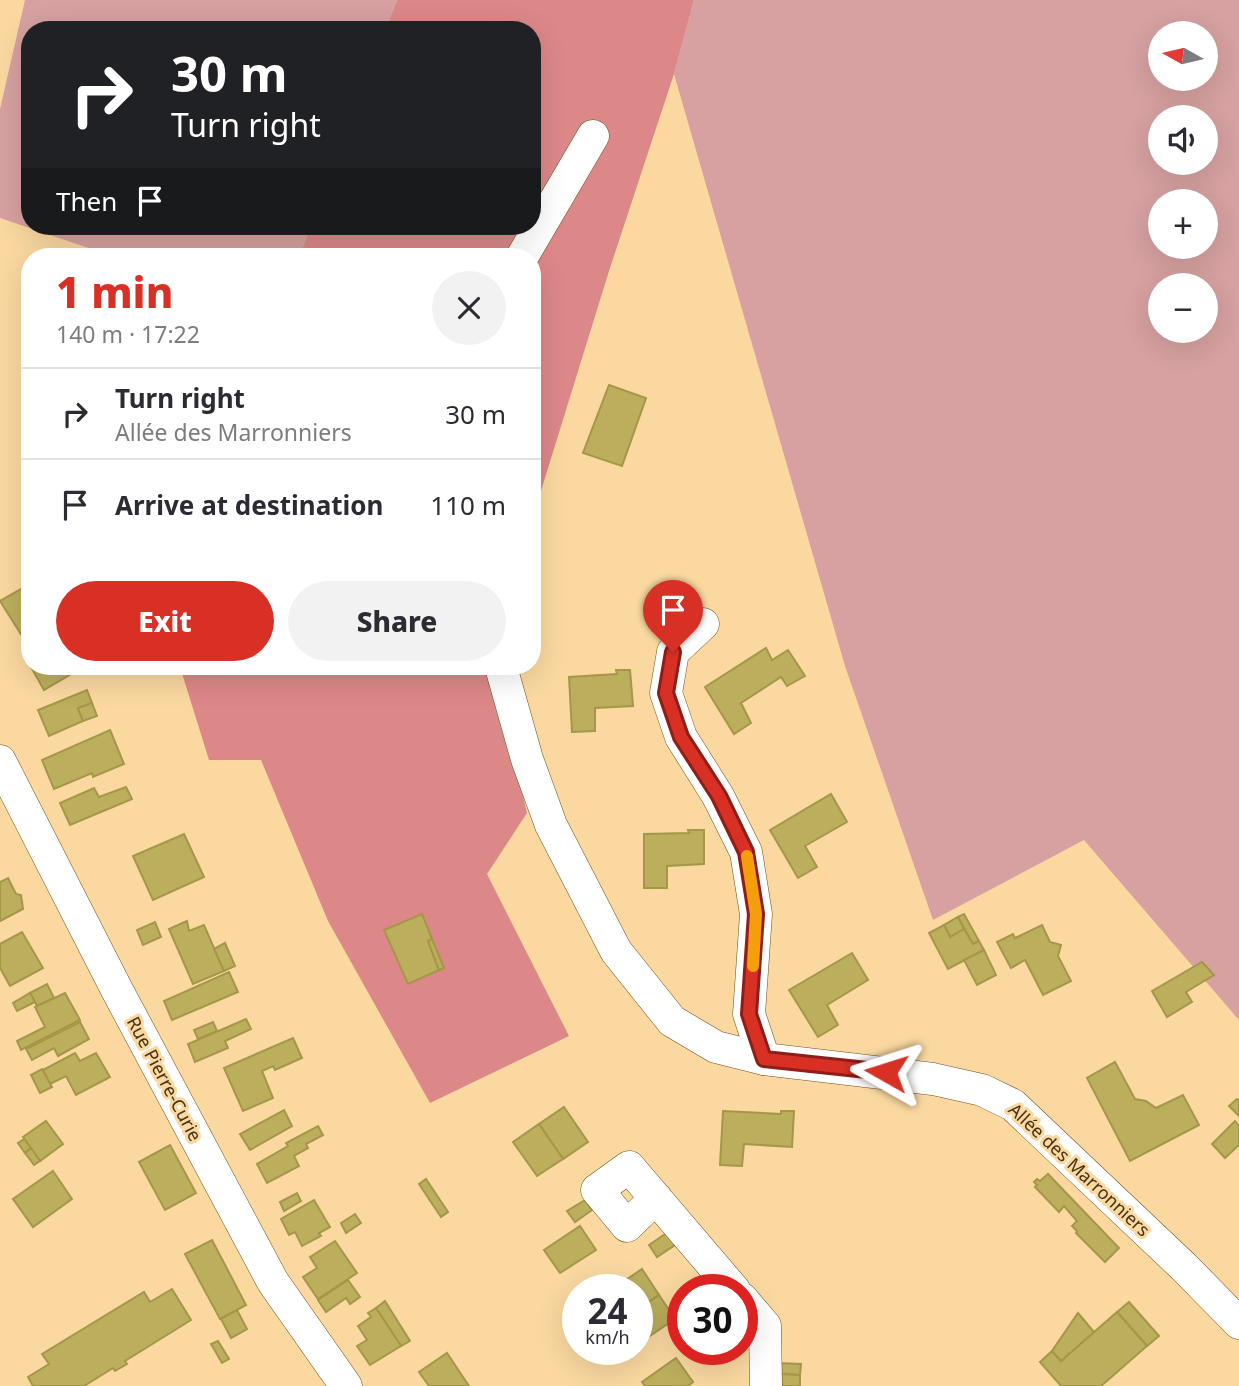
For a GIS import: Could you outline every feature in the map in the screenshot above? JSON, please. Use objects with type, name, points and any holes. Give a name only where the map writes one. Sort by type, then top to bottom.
[{"type":"street","points":[[541,225],[593,136]]},
{"type":"street","points":[[703,624],[673,652],[666,693],[681,737],[719,796],[746,852],[756,914],[749,1014],[764,1059]]},
{"type":"street","name":"Allée des Marronniers","points":[[502,675],[527,760],[551,825],[616,951],[672,1021],[716,1047],[764,1059],[933,1079],[982,1090],[1013,1105],[1184,1267],[1239,1323]]},
{"type":"street","name":"Rue Pierre-Curie","points":[[0,761],[117,990],[273,1282],[346,1386]]},
{"type":"street","points":[[656,1198],[720,1274]]},
{"type":"street","points":[[758,1317],[765,1326],[766,1386]]},
{"type":"shaded area","points":[[25,0],[397,0],[389,21],[21,21],[21,225],[0,218],[0,109]]},
{"type":"shaded area","points":[[397,0],[694,0],[674,74],[541,491],[541,248],[302,248],[308,235],[541,235],[541,21],[389,21]]},
{"type":"shaded area","points":[[694,0],[1239,0],[1239,1020],[1084,840],[933,920],[845,666],[674,74]]},
{"type":"shaded area","points":[[50,235],[308,235],[302,248],[88,248]]},
{"type":"shaded area","points":[[182,675],[494,675],[527,813],[487,874],[569,1036],[430,1103],[328,921],[261,760],[209,760]]},
{"type":"building","points":[[609,385],[646,398],[622,466],[583,453]]},
{"type":"building","points":[[21,589],[21,634],[0,601]]},
{"type":"building","points":[[766,648],[772,660],[788,650],[805,676],[787,686],[781,677],[741,703],[751,723],[734,734],[705,687]]},
{"type":"building","points":[[616,670],[630,670],[633,706],[595,708],[595,731],[572,732],[569,677],[617,674]]},
{"type":"building","points":[[36,675],[70,675],[44,690]]},
{"type":"building","points":[[87,690],[92,703],[78,708],[83,721],[49,736],[38,710]]},
{"type":"building","points":[[92,703],[97,716],[83,721],[78,708]]},
{"type":"building","points":[[110,730],[124,764],[93,777],[92,773],[54,789],[42,760]]},
{"type":"building","points":[[126,787],[132,799],[70,825],[60,803],[94,788],[99,797]]},
{"type":"building","points":[[831,794],[847,822],[805,846],[817,867],[798,878],[770,830]]},
{"type":"building","points":[[688,830],[704,830],[704,864],[667,866],[667,888],[644,888],[644,834],[689,833]]},
{"type":"building","points":[[184,834],[204,877],[153,900],[133,856]]},
{"type":"building","points":[[8,878],[16,894],[21,895],[23,909],[0,921],[0,882]]},
{"type":"building","points":[[422,914],[432,939],[428,941],[439,970],[408,984],[384,930]]},
{"type":"building","points":[[964,914],[979,941],[973,944],[958,917]]},
{"type":"building","points":[[958,917],[964,929],[950,937],[944,925]]},
{"type":"building","points":[[187,921],[189,931],[204,925],[224,971],[193,984],[169,929]]},
{"type":"building","points":[[155,922],[161,937],[143,945],[137,930]]},
{"type":"building","points":[[944,925],[950,937],[964,929],[973,944],[979,941],[984,950],[948,969],[929,933]]},
{"type":"building","points":[[1042,925],[1050,942],[1061,945],[1058,956],[1071,981],[1043,995],[1025,960],[1011,968],[997,942],[1013,934],[1015,938]]},
{"type":"building","points":[[22,932],[43,968],[10,986],[0,968],[0,944]]},
{"type":"building","points":[[432,939],[444,968],[439,970],[428,941]]},
{"type":"building","points":[[225,943],[235,966],[224,971],[214,949]]},
{"type":"building","points":[[984,950],[996,975],[977,985],[964,960]]},
{"type":"building","points":[[852,953],[868,980],[827,1005],[838,1025],[818,1037],[789,990]]},
{"type":"building","points":[[1202,962],[1214,975],[1186,992],[1192,1002],[1167,1017],[1152,991]]},
{"type":"building","points":[[229,972],[238,992],[172,1020],[164,1001]]},
{"type":"building","points":[[47,984],[54,998],[37,1006],[30,993]]},
{"type":"building","points":[[30,993],[35,1002],[17,1011],[13,1003]]},
{"type":"building","points":[[65,993],[80,1020],[21,1050],[17,1041],[45,1027],[35,1007]]},
{"type":"building","points":[[246,1019],[251,1029],[225,1041],[228,1048],[195,1062],[188,1044]]},
{"type":"building","points":[[80,1022],[89,1039],[58,1056],[54,1048],[32,1060],[26,1049]]},
{"type":"building","points":[[213,1022],[217,1031],[198,1039],[194,1030]]},
{"type":"building","points":[[293,1038],[302,1058],[275,1070],[273,1066],[262,1071],[273,1098],[243,1111],[224,1068]]},
{"type":"building","points":[[75,1053],[80,1061],[96,1053],[110,1077],[76,1095],[66,1076],[50,1084],[43,1070]]},
{"type":"building","points":[[1115,1062],[1135,1099],[1146,1101],[1156,1108],[1183,1095],[1199,1125],[1130,1161],[1087,1078]]},
{"type":"building","points":[[42,1069],[52,1087],[40,1093],[31,1075]]},
{"type":"building","points":[[1239,1100],[1239,1116],[1229,1106]]},
{"type":"building","points":[[564,1107],[588,1142],[563,1159],[539,1124]]},
{"type":"building","points":[[284,1110],[292,1126],[250,1150],[240,1134]]},
{"type":"building","points":[[723,1111],[781,1114],[781,1111],[794,1111],[792,1147],[744,1144],[742,1166],[720,1165]]},
{"type":"building","points":[[46,1121],[63,1144],[40,1161],[23,1137]]},
{"type":"building","points":[[1235,1121],[1239,1126],[1239,1145],[1225,1158],[1212,1144]]},
{"type":"building","points":[[539,1124],[563,1159],[537,1176],[513,1142]]},
{"type":"building","points":[[318,1126],[323,1135],[306,1144],[308,1148],[294,1156],[299,1166],[267,1183],[257,1164],[288,1146],[286,1143]]},
{"type":"building","points":[[24,1139],[31,1148],[25,1153],[18,1143]]},
{"type":"building","points":[[170,1145],[196,1193],[165,1210],[139,1162]]},
{"type":"building","points":[[31,1148],[40,1161],[34,1165],[25,1153]]},
{"type":"building","points":[[53,1171],[72,1199],[33,1227],[13,1199]]},
{"type":"building","points":[[1048,1174],[1119,1248],[1105,1262],[1076,1233],[1072,1226],[1077,1221],[1064,1206],[1059,1212],[1035,1187],[1037,1185],[1034,1182],[1037,1179],[1040,1181]]},
{"type":"building","points":[[426,1179],[448,1212],[441,1217],[419,1184]]},
{"type":"building","points":[[297,1193],[301,1201],[284,1211],[280,1202]]},
{"type":"building","points":[[314,1200],[330,1227],[319,1233],[321,1236],[302,1246],[295,1232],[289,1235],[281,1219]]},
{"type":"building","points":[[585,1200],[592,1210],[575,1222],[567,1211]]},
{"type":"building","points":[[355,1214],[361,1223],[346,1233],[341,1223]]},
{"type":"building","points":[[580,1226],[596,1250],[560,1273],[544,1250]]},
{"type":"building","points":[[668,1232],[678,1243],[657,1257],[649,1245]]},
{"type":"building","points":[[212,1240],[246,1305],[220,1319],[185,1254]]},
{"type":"building","points":[[335,1241],[357,1273],[318,1299],[303,1277],[317,1268],[310,1257]]},
{"type":"building","points":[[348,1280],[360,1297],[350,1304],[346,1298],[326,1312],[318,1300]]},
{"type":"building","points":[[653,1286],[659,1295],[653,1299]]},
{"type":"building","points":[[172,1289],[191,1320],[125,1361],[127,1364],[115,1371],[113,1368],[84,1386],[33,1386],[28,1377],[49,1364],[42,1354],[144,1292],[150,1302]]},
{"type":"building","points":[[659,1295],[667,1307],[667,1324],[653,1334],[653,1299]]},
{"type":"building","points":[[385,1301],[410,1341],[401,1346],[376,1308]]},
{"type":"building","points":[[1129,1302],[1159,1336],[1147,1346],[1117,1312]]},
{"type":"building","points":[[376,1308],[401,1346],[370,1365],[357,1346],[367,1340],[358,1326],[371,1317],[368,1313]]},
{"type":"building","points":[[237,1310],[247,1329],[231,1338],[221,1319]]},
{"type":"building","points":[[1117,1312],[1147,1346],[1101,1386],[1061,1386],[1040,1362],[1052,1351],[1061,1361]]},
{"type":"building","points":[[1078,1313],[1094,1332],[1061,1361],[1052,1351]]},
{"type":"building","points":[[218,1341],[229,1359],[222,1363],[211,1344]]},
{"type":"building","points":[[447,1353],[469,1386],[429,1386],[419,1372]]},
{"type":"building","points":[[778,1363],[801,1364],[800,1375],[778,1374]]},
{"type":"building","points":[[667,1364],[681,1365],[693,1382],[688,1386],[645,1386],[642,1382]]},
{"type":"building","points":[[778,1374],[800,1375],[800,1386],[777,1386]]},
{"type":"slow traffic","points":[[747,856],[756,914],[753,966]]},
{"type":"route","points":[[673,652],[666,693],[681,737],[719,796],[746,852],[756,914],[749,1014],[764,1059],[886,1072]]}]
